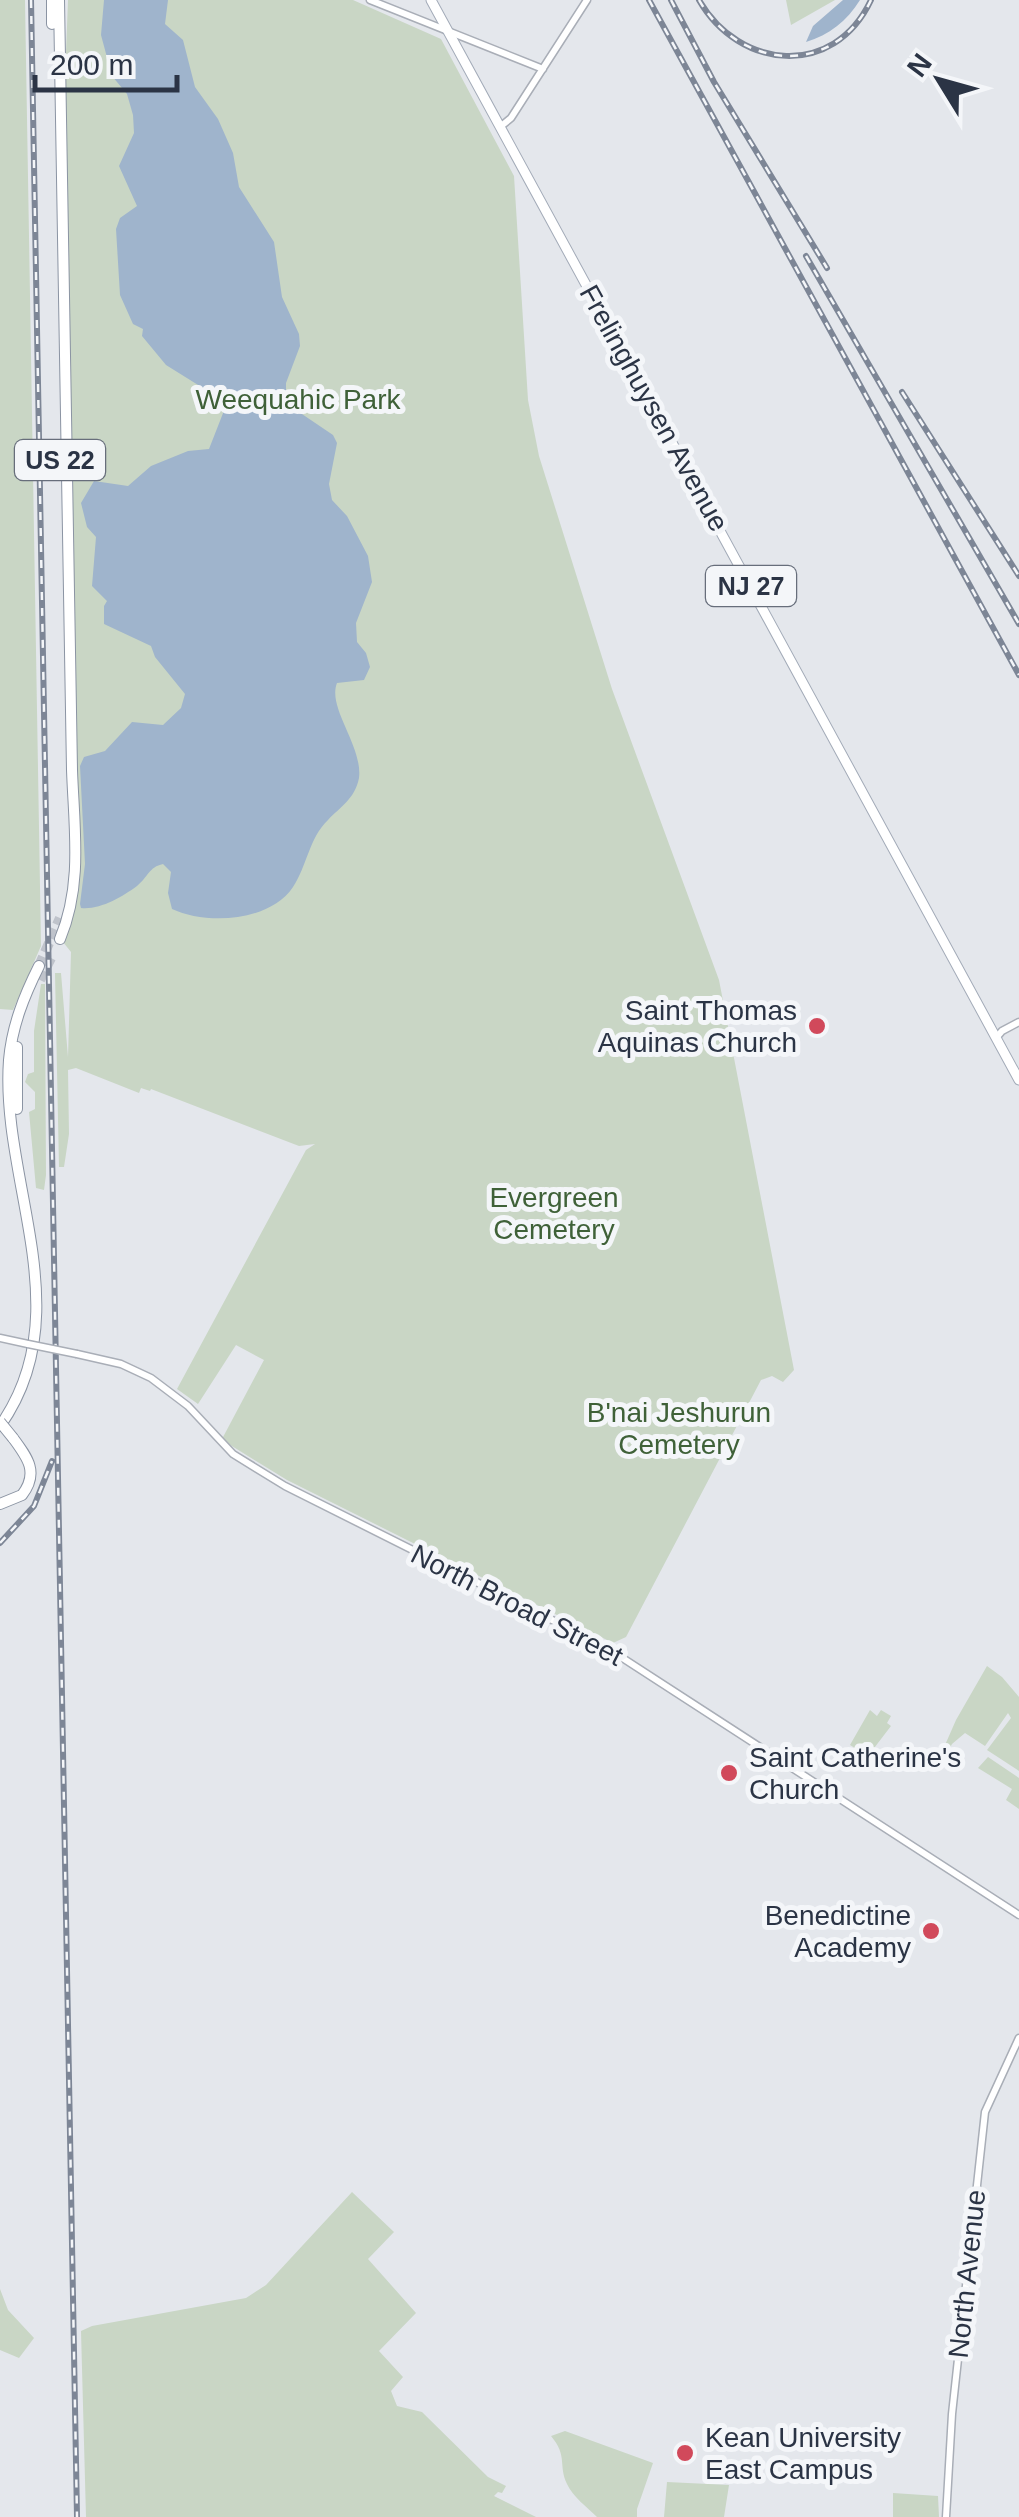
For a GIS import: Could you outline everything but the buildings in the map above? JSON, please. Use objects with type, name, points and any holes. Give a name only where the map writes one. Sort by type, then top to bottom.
[{"type":"highway","name":"US 22","points":[[59,0],[76,848],[72,900],[60,939]]},
{"type":"highway","name":"US 22","points":[[59,0],[70,857],[60,918]]},
{"type":"highway","points":[[0,1504],[22,1495],[31,1478],[29,1460],[6,1437],[0,1424],[26,1376],[35,1331],[34,1268],[8,1076],[15,1023],[39,966]]},
{"type":"highway","points":[[6,1437],[28,1390],[41,1333],[38,1246],[15,1082],[20,1030],[40,980]]},
{"type":"main road","points":[[370,0],[543,69]]},
{"type":"main road","points":[[500,127],[512,118],[587,0]]},
{"type":"main road","points":[[418,19],[427,14],[432,2]]},
{"type":"main road","name":"Frelinghuysen Avenue","points":[[432,2],[1019,1080]]},
{"type":"main road","points":[[996,1039],[1019,1022]]},
{"type":"main road","name":"North Broad Street","points":[[0,1338],[116,1363],[147,1376],[188,1406],[232,1454],[285,1486],[621,1656],[1019,1914]]},
{"type":"main road","name":"North Avenue","points":[[946,2517],[952,2414],[985,2112],[1019,2038]]},
{"type":"green space","points":[[0,0],[25,0],[41,946],[13,1010],[0,1009]]},
{"type":"green space","points":[[68,0],[353,0],[441,39],[514,176],[528,400],[539,456],[612,689],[719,980],[794,1370],[783,1382],[772,1376],[761,1380],[626,1637],[613,1643],[287,1480],[222,1439],[264,1360],[236,1345],[198,1404],[177,1389],[306,1150],[315,1144],[299,1146],[151,1089],[141,1088],[139,1093],[76,1068],[68,1070],[69,1134],[64,1167],[59,1167],[55,973],[61,973],[68,1057],[71,952],[63,942],[79,878],[65,79]]},
{"type":"green space","points":[[786,0],[835,0],[791,25]]},
{"type":"green space","points":[[41,984],[45,984],[44,1190],[36,1188],[29,1112],[35,1109],[35,1092],[25,1082],[28,1074],[34,1072],[34,1031]]},
{"type":"green space","points":[[987,1666],[1019,1697],[1019,1771],[987,1750],[1011,1718],[1008,1713],[985,1746],[965,1733],[952,1744],[941,1765],[938,1761]]},
{"type":"green space","points":[[870,1710],[877,1716],[881,1710],[891,1716],[887,1723],[891,1726],[868,1756],[850,1745]]},
{"type":"green space","points":[[988,1757],[1019,1778],[1019,1809],[1006,1800],[1012,1789],[978,1768]]},
{"type":"green space","points":[[352,2192],[394,2232],[368,2259],[416,2313],[379,2351],[403,2377],[391,2391],[397,2406],[422,2412],[488,2477],[506,2486],[494,2496],[536,2517],[86,2517],[81,2331],[246,2298],[266,2285]]},
{"type":"green space","points":[[0,2289],[8,2310],[34,2338],[19,2358],[0,2350]]},
{"type":"green space","points":[[565,2431],[653,2463],[637,2517],[597,2517],[573,2493],[551,2436]]},
{"type":"green space","points":[[667,2482],[729,2485],[724,2517],[664,2517]]},
{"type":"green space","points":[[893,2493],[938,2496],[939,2517],[893,2517]]},
{"type":"water","points":[[104,0],[168,0],[165,24],[183,40],[195,87],[218,119],[233,153],[239,187],[274,242],[282,297],[299,334],[300,346],[286,383],[286,398],[296,410],[333,435],[337,443],[329,484],[332,500],[347,516],[368,556],[372,582],[356,623],[357,642],[370,667],[364,680],[337,683],[335,693],[356,753],[357,785],[322,827],[298,879],[283,899],[254,914],[237,917],[202,917],[172,909],[168,893],[171,872],[163,864],[110,902],[88,908],[81,908],[80,904],[85,864],[80,766],[84,757],[105,751],[132,722],[163,725],[181,708],[185,694],[155,657],[151,646],[104,624],[107,601],[92,586],[96,537],[87,527],[81,503],[94,481],[128,486],[151,466],[188,451],[209,449],[227,403],[166,365],[142,336],[143,329],[133,324],[120,295],[116,229],[120,218],[137,206],[119,166],[134,133],[127,94],[112,76],[101,35]]},
{"type":"water","points":[[843,0],[860,0],[837,26],[806,42],[813,26]]},
{"type":"tunnel","points":[[39,966],[60,918]]},
{"type":"tunnel","points":[[40,980],[51,958]]},
{"type":"railway","points":[[31,0],[77,2517]]},
{"type":"railway","points":[[649,0],[1019,675]]},
{"type":"railway","points":[[671,0],[714,82],[827,268]]},
{"type":"railway","points":[[699,0],[716,23],[738,41],[761,52],[786,56],[811,53],[834,43],[855,26],[871,0]]},
{"type":"railway","points":[[806,256],[1019,624]]},
{"type":"railway","points":[[902,392],[1019,576]]},
{"type":"railway","points":[[0,1543],[34,1506],[52,1461]]},
{"type":"place","name":"Saint Thomas Aquinas Church","points":[[817,1026]]},
{"type":"place","name":"Saint Catherine's Church","points":[[729,1773]]},
{"type":"place","name":"Benedictine Academy","points":[[931,1931]]},
{"type":"place","name":"Kean University East Campus","points":[[685,2453]]},
{"type":"park label","name":"Weequahic Park","points":[[298,399]]},
{"type":"park label","name":"Evergreen Cemetery","points":[[554,1213]]},
{"type":"park label","name":"B'nai Jeshurun Cemetery","points":[[679,1428]]}]
